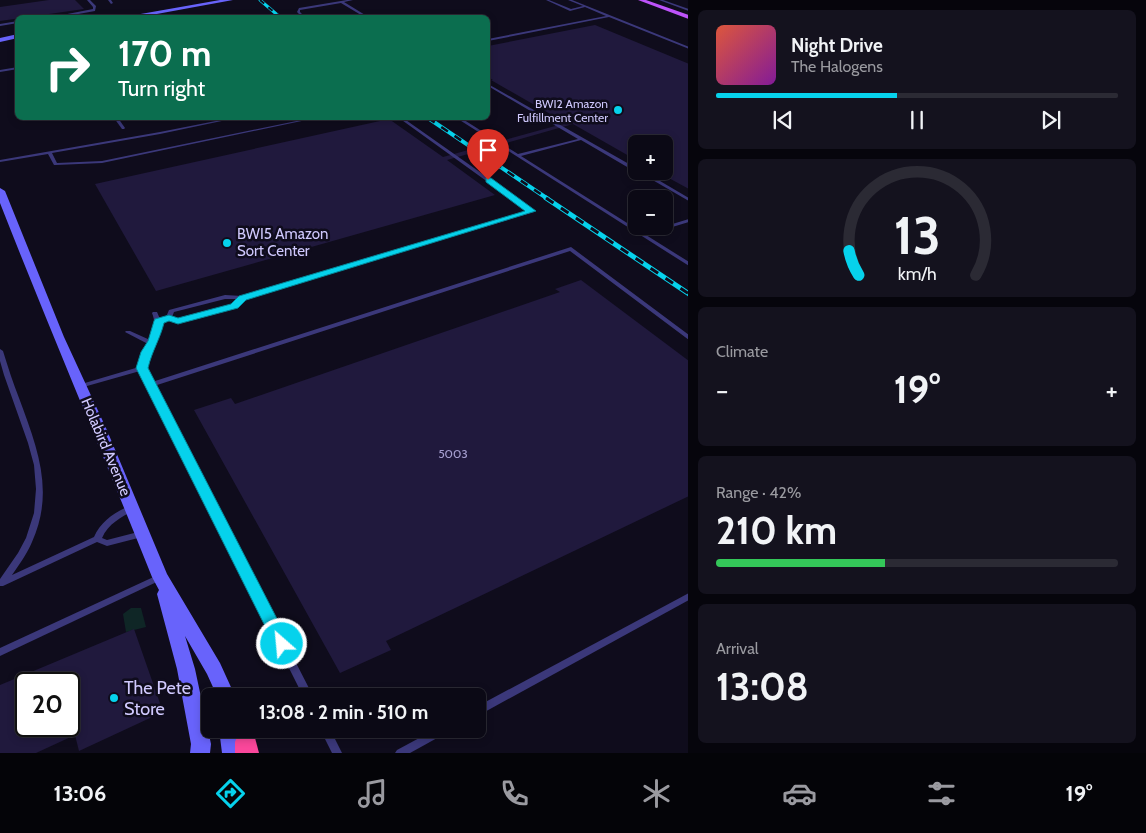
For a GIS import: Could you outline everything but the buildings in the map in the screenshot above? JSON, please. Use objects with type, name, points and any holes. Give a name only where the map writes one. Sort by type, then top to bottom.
[{"type":"main road","points":[[139,15],[230,0]]},
{"type":"main road","points":[[641,0],[688,17]]},
{"type":"main road","points":[[0,36],[15,34]]},
{"type":"main road","points":[[0,40],[15,35]]},
{"type":"main road","name":"Holabird Avenue","points":[[0,191],[58,337],[160,577],[214,669],[222,688]]},
{"type":"main road","points":[[160,577],[186,669],[200,753]]},
{"type":"main road","points":[[214,669],[219,688]]},
{"type":"lane","points":[[65,15],[94,10],[95,7],[88,0]]},
{"type":"lane","points":[[302,15],[298,12],[298,9],[352,0]]},
{"type":"lane","points":[[547,0],[571,10],[586,7]]},
{"type":"lane","points":[[569,0],[688,48]]},
{"type":"lane","points":[[660,0],[688,10]]},
{"type":"lane","points":[[342,2],[364,15]]},
{"type":"lane","points":[[490,40],[609,16]]},
{"type":"lane","points":[[0,25],[15,22]]},
{"type":"lane","points":[[0,71],[15,68]]},
{"type":"lane","points":[[490,86],[628,164]]},
{"type":"lane","points":[[117,120],[123,128]]},
{"type":"lane","points":[[0,161],[223,120]]},
{"type":"lane","points":[[49,152],[56,164],[102,162],[304,120]]},
{"type":"lane","points":[[169,318],[171,311],[225,297],[242,298],[532,211],[404,120]]},
{"type":"lane","points":[[462,120],[628,226]]},
{"type":"lane","points":[[518,155],[582,139]]},
{"type":"lane","points":[[655,180],[688,200]]},
{"type":"lane","points":[[673,225],[688,220]]},
{"type":"lane","points":[[642,235],[688,265]]},
{"type":"lane","points":[[151,386],[571,248],[688,338]]},
{"type":"lane","points":[[159,321],[169,318],[178,321],[234,306],[242,298]]},
{"type":"lane","points":[[155,313],[159,321],[152,344],[146,352],[142,368],[304,688]]},
{"type":"lane","points":[[128,332],[152,344]]},
{"type":"lane","points":[[0,351],[30,435],[40,475],[41,497],[30,539],[1,584]]},
{"type":"lane","points":[[80,386],[142,368]]},
{"type":"lane","points":[[1,584],[97,539],[100,531],[111,520],[132,508]]},
{"type":"lane","points":[[97,539],[107,543],[142,534]]},
{"type":"lane","points":[[0,652],[160,577]]},
{"type":"lane","points":[[486,707],[688,596]]},
{"type":"lane","points":[[330,738],[337,753]]},
{"type":"lane","points":[[400,753],[428,738]]},
{"type":"green space","points":[[131,608],[141,608],[146,627],[126,632],[123,614]]},
{"type":"railway","points":[[260,0],[278,15]]},
{"type":"railway","points":[[431,120],[548,199]]},
{"type":"railway","points":[[546,198],[688,293]]},
{"type":"place","name":"BWI2 Amazon Fulfillment Center","points":[[618,110]]},
{"type":"place","name":"BWI5 Amazon Sort Center","points":[[227,243]]},
{"type":"place","name":"The Pete Store","points":[[114,698]]},
{"type":"route","points":[[282,644],[142,368],[146,352],[154,342],[159,321],[169,318],[178,321],[234,306],[242,298],[532,211],[488,180]]}]
